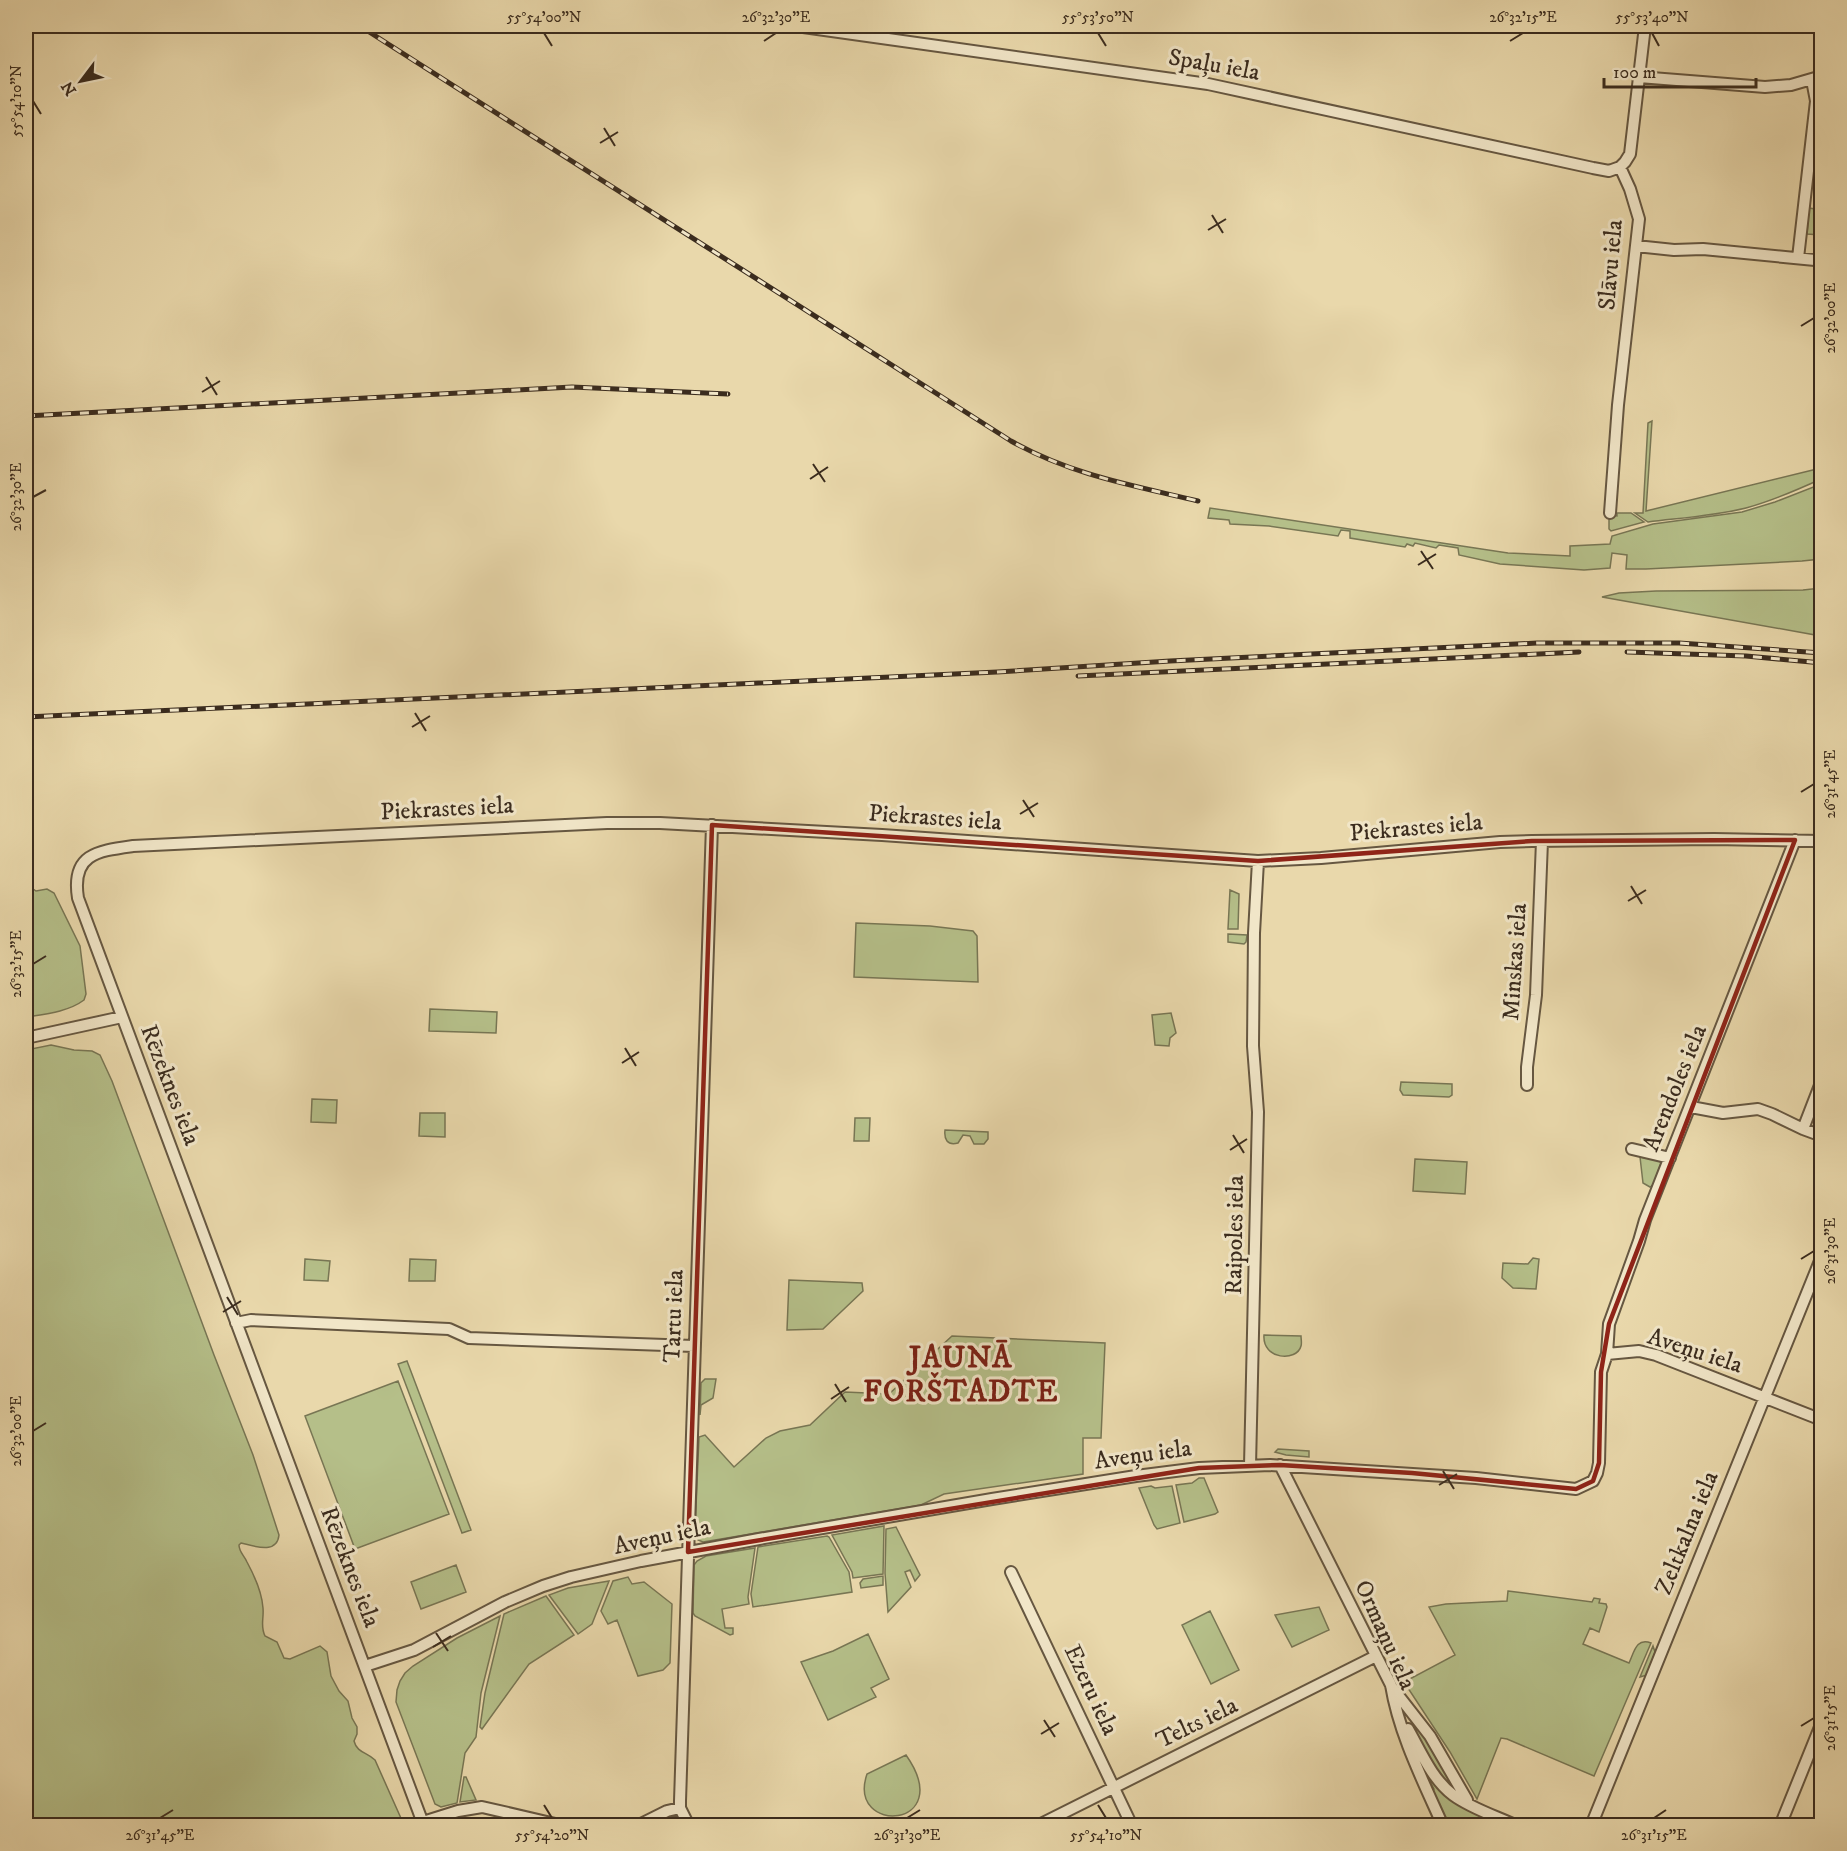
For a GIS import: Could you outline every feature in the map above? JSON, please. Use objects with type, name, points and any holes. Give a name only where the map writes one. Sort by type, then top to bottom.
[{"type":"street","name":"Spaļu iela","points":[[796,26],[1208,84],[1593,168],[1609,171],[1620,167]]},
{"type":"street","points":[[1620,167],[1630,154],[1645,26]]},
{"type":"street","points":[[1639,77],[1765,87],[1791,85],[1817,78],[1798,258]]},
{"type":"street","name":"Slāvu iela","points":[[1610,513],[1618,405],[1639,219],[1630,189],[1620,167]]},
{"type":"street","points":[[1635,246],[1674,250],[1703,249],[1815,260]]},
{"type":"street","name":"Piekrastes iela","points":[[84,861],[93,855],[112,849],[133,846],[607,823],[712,825],[1258,861],[1321,858],[1500,842],[1714,839],[1821,841]]},
{"type":"street","name":"Tartu iela","points":[[680,1808],[712,825]]},
{"type":"street","name":"Arendoles iela","points":[[1607,1354],[1609,1324],[1645,1220],[1795,840]]},
{"type":"street","name":"Minskas iela","points":[[1527,1085],[1536,995],[1542,841]]},
{"type":"street","name":"Rēzeknes iela","points":[[84,861],[77,873],[78,898],[424,1824]]},
{"type":"street","name":"Raipoles iela","points":[[1250,1466],[1258,1112],[1253,1046],[1254,935],[1258,861]]},
{"type":"street","points":[[26,1038],[122,1017]]},
{"type":"street","points":[[1803,1129],[1821,1080]]},
{"type":"street","points":[[1691,1107],[1723,1113],[1758,1109],[1821,1136]]},
{"type":"street","points":[[1632,1149],[1670,1158]]},
{"type":"street","name":"Zeltkalna iela","points":[[1592,1826],[1821,1256]]},
{"type":"street","points":[[236,1323],[251,1320],[449,1329],[469,1338],[694,1346]]},
{"type":"street","name":"Aveņu iela","points":[[365,1666],[414,1650],[505,1602],[571,1577],[688,1552],[835,1525],[1136,1476],[1199,1468],[1280,1465],[1476,1478],[1576,1489],[1593,1481],[1598,1473],[1601,1372],[1607,1354],[1639,1351],[1656,1354],[1821,1420]]},
{"type":"street","name":"Ormaņu iela","points":[[1280,1465],[1391,1685],[1393,1702],[1410,1750],[1443,1826]]},
{"type":"street","name":"Ezeru iela","points":[[1011,1572],[1132,1826]]},
{"type":"street","name":"Telts iela","points":[[1036,1826],[1376,1656]]},
{"type":"street","points":[[1391,1685],[1430,1736],[1471,1805]]},
{"type":"street","points":[[1393,1702],[1437,1779],[1452,1794],[1511,1824]]},
{"type":"street","points":[[1780,1826],[1821,1722]]},
{"type":"street","points":[[424,1824],[458,1811],[482,1807],[564,1826]]},
{"type":"street","points":[[637,1826],[667,1811],[680,1808],[688,1826]]},
{"type":"highlighted area","points":[[712,825],[1258,861],[1532,841],[1795,840],[1609,1324],[1601,1372],[1599,1463],[1593,1481],[1576,1489],[1412,1473],[1280,1465],[1199,1468],[688,1552]]},
{"type":"green space","points":[[1809,208],[1821,210],[1821,235],[1807,234]]},
{"type":"green space","points":[[1652,421],[1646,511],[1821,468],[1821,479],[1775,499],[1734,511],[1648,522],[1635,513],[1643,513],[1648,423]]},
{"type":"green space","points":[[1821,484],[1821,559],[1802,561],[1626,569],[1627,555],[1612,553],[1610,568],[1584,570],[1500,564],[1459,555],[1458,548],[1439,545],[1436,548],[1415,543],[1413,546],[1407,544],[1405,547],[1350,538],[1350,531],[1341,530],[1338,536],[1269,526],[1230,524],[1229,520],[1208,518],[1210,508],[1508,553],[1570,556],[1570,546],[1610,544],[1612,536],[1653,524],[1742,512]]},
{"type":"green space","points":[[1617,513],[1631,513],[1644,522],[1611,531],[1609,515],[1617,516]]},
{"type":"green space","points":[[1821,588],[1821,636],[1602,597],[1619,593],[1656,591]]},
{"type":"green space","points":[[26,884],[36,891],[47,889],[54,893],[80,946],[86,994],[84,1000],[71,1007],[26,1017]]},
{"type":"green space","points":[[1230,890],[1239,894],[1238,929],[1228,929]]},
{"type":"green space","points":[[856,923],[930,926],[973,931],[977,936],[978,982],[854,977]]},
{"type":"green space","points":[[1228,934],[1247,935],[1246,942],[1244,944],[1228,942]]},
{"type":"green space","points":[[430,1009],[497,1012],[496,1033],[429,1031]]},
{"type":"green space","points":[[1171,1013],[1176,1033],[1170,1038],[1169,1046],[1155,1045],[1152,1015]]},
{"type":"green space","points":[[51,1045],[92,1051],[100,1055],[112,1081],[253,1455],[279,1535],[274,1545],[270,1547],[264,1548],[241,1543],[239,1545],[259,1590],[265,1636],[277,1642],[284,1658],[290,1659],[320,1646],[327,1652],[331,1676],[339,1691],[348,1701],[357,1727],[355,1745],[375,1760],[404,1825],[26,1825],[26,1050]]},
{"type":"green space","points":[[1401,1082],[1452,1084],[1452,1095],[1449,1097],[1403,1095],[1400,1090]]},
{"type":"green space","points":[[312,1099],[337,1100],[336,1123],[311,1122]]},
{"type":"green space","points":[[420,1113],[445,1113],[445,1137],[419,1136]]},
{"type":"green space","points":[[855,1118],[870,1118],[869,1141],[854,1141]]},
{"type":"green space","points":[[945,1130],[988,1132],[988,1139],[984,1144],[974,1144],[970,1136],[963,1135],[958,1143],[951,1144],[946,1139]]},
{"type":"green space","points":[[1640,1157],[1659,1160],[1661,1163],[1653,1185],[1650,1187],[1643,1183]]},
{"type":"green space","points":[[1415,1159],[1467,1162],[1465,1194],[1413,1191]]},
{"type":"green space","points":[[1533,1258],[1539,1259],[1536,1289],[1513,1288],[1502,1278],[1503,1263],[1528,1264]]},
{"type":"green space","points":[[305,1259],[330,1261],[328,1281],[304,1280]]},
{"type":"green space","points":[[410,1259],[436,1260],[435,1281],[409,1281]]},
{"type":"green space","points":[[789,1280],[862,1283],[863,1291],[823,1329],[787,1330]]},
{"type":"green space","points":[[1264,1335],[1301,1336],[1301,1346],[1293,1355],[1280,1356],[1268,1350]]},
{"type":"green space","points":[[952,1336],[1105,1343],[1101,1438],[1083,1438],[1083,1474],[944,1494],[921,1505],[703,1542],[698,1540],[695,1530],[699,1437],[705,1435],[734,1467],[766,1438],[780,1431],[810,1425],[845,1392],[889,1394]]},
{"type":"green space","points":[[407,1361],[471,1530],[462,1533],[398,1364]]},
{"type":"green space","points":[[705,1379],[716,1379],[713,1398],[701,1405],[700,1415],[701,1383]]},
{"type":"green space","points":[[398,1381],[449,1514],[355,1549],[305,1416]]},
{"type":"green space","points":[[1278,1449],[1309,1451],[1309,1457],[1275,1452]]},
{"type":"green space","points":[[1199,1478],[1204,1478],[1218,1512],[1184,1522],[1176,1485],[1192,1483]]},
{"type":"green space","points":[[1151,1486],[1155,1488],[1172,1486],[1180,1523],[1157,1529],[1139,1488]]},
{"type":"green space","points":[[884,1526],[883,1574],[853,1578],[832,1535]]},
{"type":"green space","points":[[896,1527],[920,1575],[915,1581],[910,1570],[905,1572],[911,1587],[888,1612],[885,1573],[886,1529]]},
{"type":"green space","points":[[827,1536],[849,1572],[852,1592],[753,1607],[751,1594],[758,1547]]},
{"type":"green space","points":[[755,1548],[749,1604],[722,1609],[725,1628],[733,1628],[733,1634],[730,1635],[695,1616],[693,1613],[694,1565],[697,1561],[706,1556]]},
{"type":"green space","points":[[456,1565],[466,1592],[421,1609],[411,1582]]},
{"type":"green space","points":[[883,1576],[883,1585],[861,1588],[860,1583],[863,1579]]},
{"type":"green space","points":[[628,1577],[632,1584],[644,1582],[672,1604],[670,1663],[663,1670],[638,1676],[617,1620],[608,1624],[601,1611],[613,1581]]},
{"type":"green space","points":[[609,1581],[592,1624],[578,1634],[549,1595],[568,1588]]},
{"type":"green space","points":[[1508,1591],[1592,1602],[1594,1598],[1600,1599],[1599,1603],[1606,1604],[1607,1607],[1599,1632],[1590,1628],[1583,1644],[1629,1663],[1639,1644],[1651,1643],[1594,1776],[1501,1738],[1477,1799],[1450,1752],[1404,1682],[1455,1655],[1429,1607],[1507,1601]]},
{"type":"green space","points":[[546,1596],[574,1635],[529,1664],[482,1729],[480,1727],[485,1693],[504,1614]]},
{"type":"green space","points":[[1319,1607],[1329,1630],[1292,1647],[1275,1615]]},
{"type":"green space","points":[[1210,1611],[1239,1670],[1211,1684],[1182,1625]]},
{"type":"green space","points":[[500,1616],[481,1693],[476,1737],[465,1753],[457,1803],[441,1807],[435,1804],[396,1702],[397,1690],[405,1673],[413,1666],[457,1638]]},
{"type":"green space","points":[[868,1634],[889,1679],[871,1688],[876,1697],[828,1720],[801,1662],[833,1651]]},
{"type":"green space","points":[[1653,1646],[1655,1652],[1647,1675],[1640,1677]]},
{"type":"green space","points":[[1418,1725],[1456,1791],[1440,1776],[1411,1726]]},
{"type":"green space","points":[[1410,1741],[1463,1807],[1493,1822],[1494,1825],[1449,1825],[1433,1792],[1434,1789],[1425,1772],[1422,1773]]},
{"type":"green space","points":[[906,1755],[918,1780],[919,1798],[911,1810],[898,1816],[884,1815],[872,1808],[865,1794],[867,1774]]},
{"type":"green space","points":[[464,1777],[466,1777],[476,1800],[460,1802]]},
{"type":"railway","points":[[363,28],[1011,441],[1079,471],[1198,501]]},
{"type":"railway","points":[[26,416],[572,387],[728,394]]},
{"type":"railway","points":[[26,717],[997,672],[1537,643],[1679,643],[1822,653]]},
{"type":"railway","points":[[1078,676],[1579,652]]},
{"type":"railway","points":[[1627,652],[1746,656],[1822,663]]},
{"type":"district","name":"JAUNĀ FORŠTADTE","points":[[961,1375]]}]
